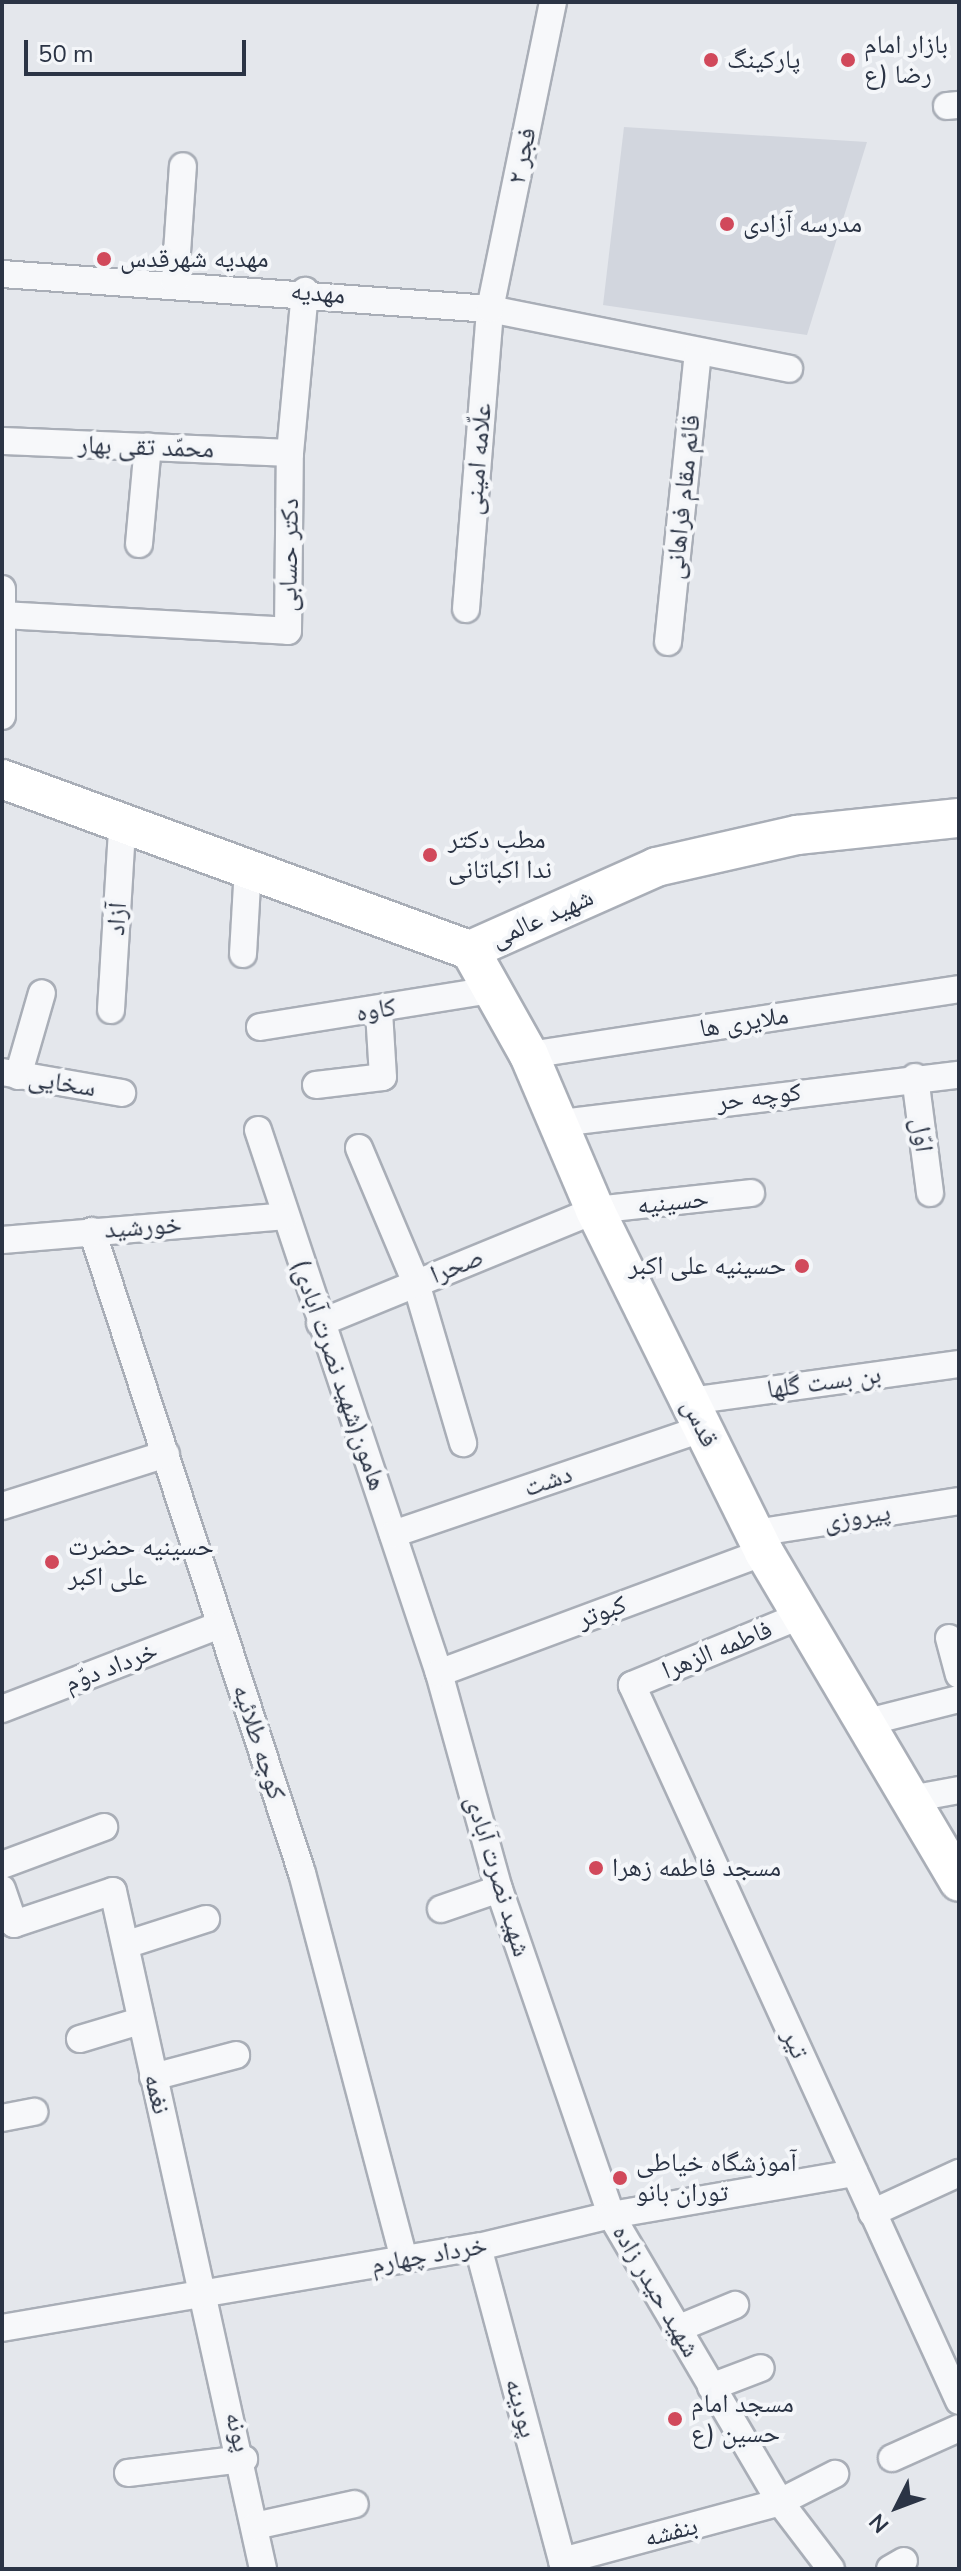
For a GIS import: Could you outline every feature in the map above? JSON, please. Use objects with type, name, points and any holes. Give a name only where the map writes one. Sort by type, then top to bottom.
[{"type":"street","name":"فجر ۲","points":[[490,309],[553,2]]},
{"type":"street","points":[[175,282],[183,166]]},
{"type":"street","name":"مهدیه","points":[[2,274],[305,291],[490,309],[789,369]]},
{"type":"street","name":"دکتر حسابی","points":[[3,602],[288,631],[290,453],[305,291]]},
{"type":"street","name":"علّامه امینی","points":[[466,609],[490,309]]},
{"type":"street","name":"قائم مقام فراهانی","points":[[668,642],[698,352]]},
{"type":"street","name":"محمّد تقی بهار","points":[[2,441],[290,453]]},
{"type":"street","points":[[139,544],[148,446]]},
{"type":"street","points":[[2,716],[3,602]]},
{"type":"street","name":"شهید عالمی","points":[[2,779],[122,828],[248,868],[470,950],[656,867],[797,835],[959,818]]},
{"type":"street","name":"آزاد","points":[[111,1010],[122,828]]},
{"type":"street","points":[[243,954],[248,868]]},
{"type":"street","name":"قدس","points":[[470,950],[529,1055],[595,1210],[759,1542],[868,1722],[959,1882]]},
{"type":"street","name":"ملایری ها","points":[[529,1055],[959,989]]},
{"type":"street","name":"کاوه","points":[[260,1027],[379,1011],[491,990]]},
{"type":"street","points":[[10,1074],[42,993]]},
{"type":"street","points":[[316,1085],[383,1077],[379,1011]]},
{"type":"street","name":"سخایی","points":[[10,1074],[122,1093]]},
{"type":"street","name":"کوچه حر","points":[[560,1123],[915,1077],[959,1075]]},
{"type":"street","name":"اوّل","points":[[915,1077],[930,1193]]},
{"type":"street","name":"(شهید نصرت آبادی)هامون","points":[[258,1130],[393,1534]]},
{"type":"street","points":[[359,1148],[416,1283],[463,1443]]},
{"type":"street","name":"حسینیه","points":[[595,1210],[751,1193]]},
{"type":"street","name":"صحرا","points":[[320,1323],[595,1210]]},
{"type":"street","name":"خورشید","points":[[2,1240],[285,1216]]},
{"type":"street","name":"کوچه طلائیه","points":[[92,1231],[302,1873],[404,2260]]},
{"type":"street","name":"بن بست گلها","points":[[696,1415],[959,1364]]},
{"type":"street","name":"دشت","points":[[393,1534],[696,1415]]},
{"type":"street","points":[[2,1506],[166,1454]]},
{"type":"street","name":"پیروزی","points":[[759,1542],[959,1501]]},
{"type":"street","name":"شهید نصرت آبادی","points":[[393,1534],[439,1673],[499,1889],[611,2215]]},
{"type":"street","name":"کبوتر","points":[[439,1673],[759,1542]]},
{"type":"street","name":"فاطمه الزهرا","points":[[632,1685],[802,1615]]},
{"type":"street","name":"خرداد دوّم","points":[[2,1709],[220,1625]]},
{"type":"street","points":[[949,1638],[959,1675]]},
{"type":"street","name":"تیر","points":[[632,1685],[959,2401]]},
{"type":"street","points":[[868,1722],[959,1699]]},
{"type":"street","points":[[910,1799],[959,1790]]},
{"type":"street","points":[[2,1865],[104,1827]]},
{"type":"street","name":"نغمه","points":[[2,1889],[14,1924],[113,1891],[128,1944],[140,2021],[206,2295]]},
{"type":"street","points":[[441,1909],[499,1889]]},
{"type":"street","points":[[128,1944],[206,1919]]},
{"type":"street","points":[[80,2039],[140,2021]]},
{"type":"street","points":[[153,2077],[236,2055]]},
{"type":"street","points":[[2,2118],[34,2112]]},
{"type":"street","name":"خرداد چهارم","points":[[2,2328],[478,2247],[611,2215],[854,2173]]},
{"type":"street","points":[[872,2213],[959,2173]]},
{"type":"street","name":"شهید حیدر زاده","points":[[611,2215],[780,2502],[831,2569]]},
{"type":"street","name":"پودینه","points":[[478,2247],[563,2565]]},
{"type":"street","name":"پونه","points":[[206,2295],[244,2459],[263,2569]]},
{"type":"street","points":[[677,2329],[735,2305]]},
{"type":"street","points":[[711,2387],[761,2368]]},
{"type":"street","points":[[892,2458],[959,2428]]},
{"type":"street","points":[[128,2473],[244,2459]]},
{"type":"street","name":"بنفشه","points":[[563,2565],[780,2502],[835,2474]]},
{"type":"street","points":[[255,2526],[355,2504]]},
{"type":"shaded area","name":"مدرسه آزادی","points":[[624,127],[867,142],[807,335],[603,305]]},
{"type":"place","name":"پارکینگ","points":[[711,60]]},
{"type":"place","name":"بازار امام رضا (ع","points":[[848,60]]},
{"type":"place","name":"مدرسه آزادی","points":[[727,224]]},
{"type":"place","name":"مهدیه شهرقدس","points":[[104,259]]},
{"type":"place","name":"مطب دکتر ندا اکباتانی","points":[[430,855]]},
{"type":"place","name":"حسینیه علی اکبر","points":[[802,1266]]},
{"type":"place","name":"حسینیه حضرت علی اکبر","points":[[52,1562]]},
{"type":"place","name":"مسجد فاطمه زهرا","points":[[596,1868]]},
{"type":"place","name":"آموزشگاه خیاطی توران بانو","points":[[620,2178]]},
{"type":"place","name":"مسجد امام حسین (ع","points":[[675,2419]]}]
